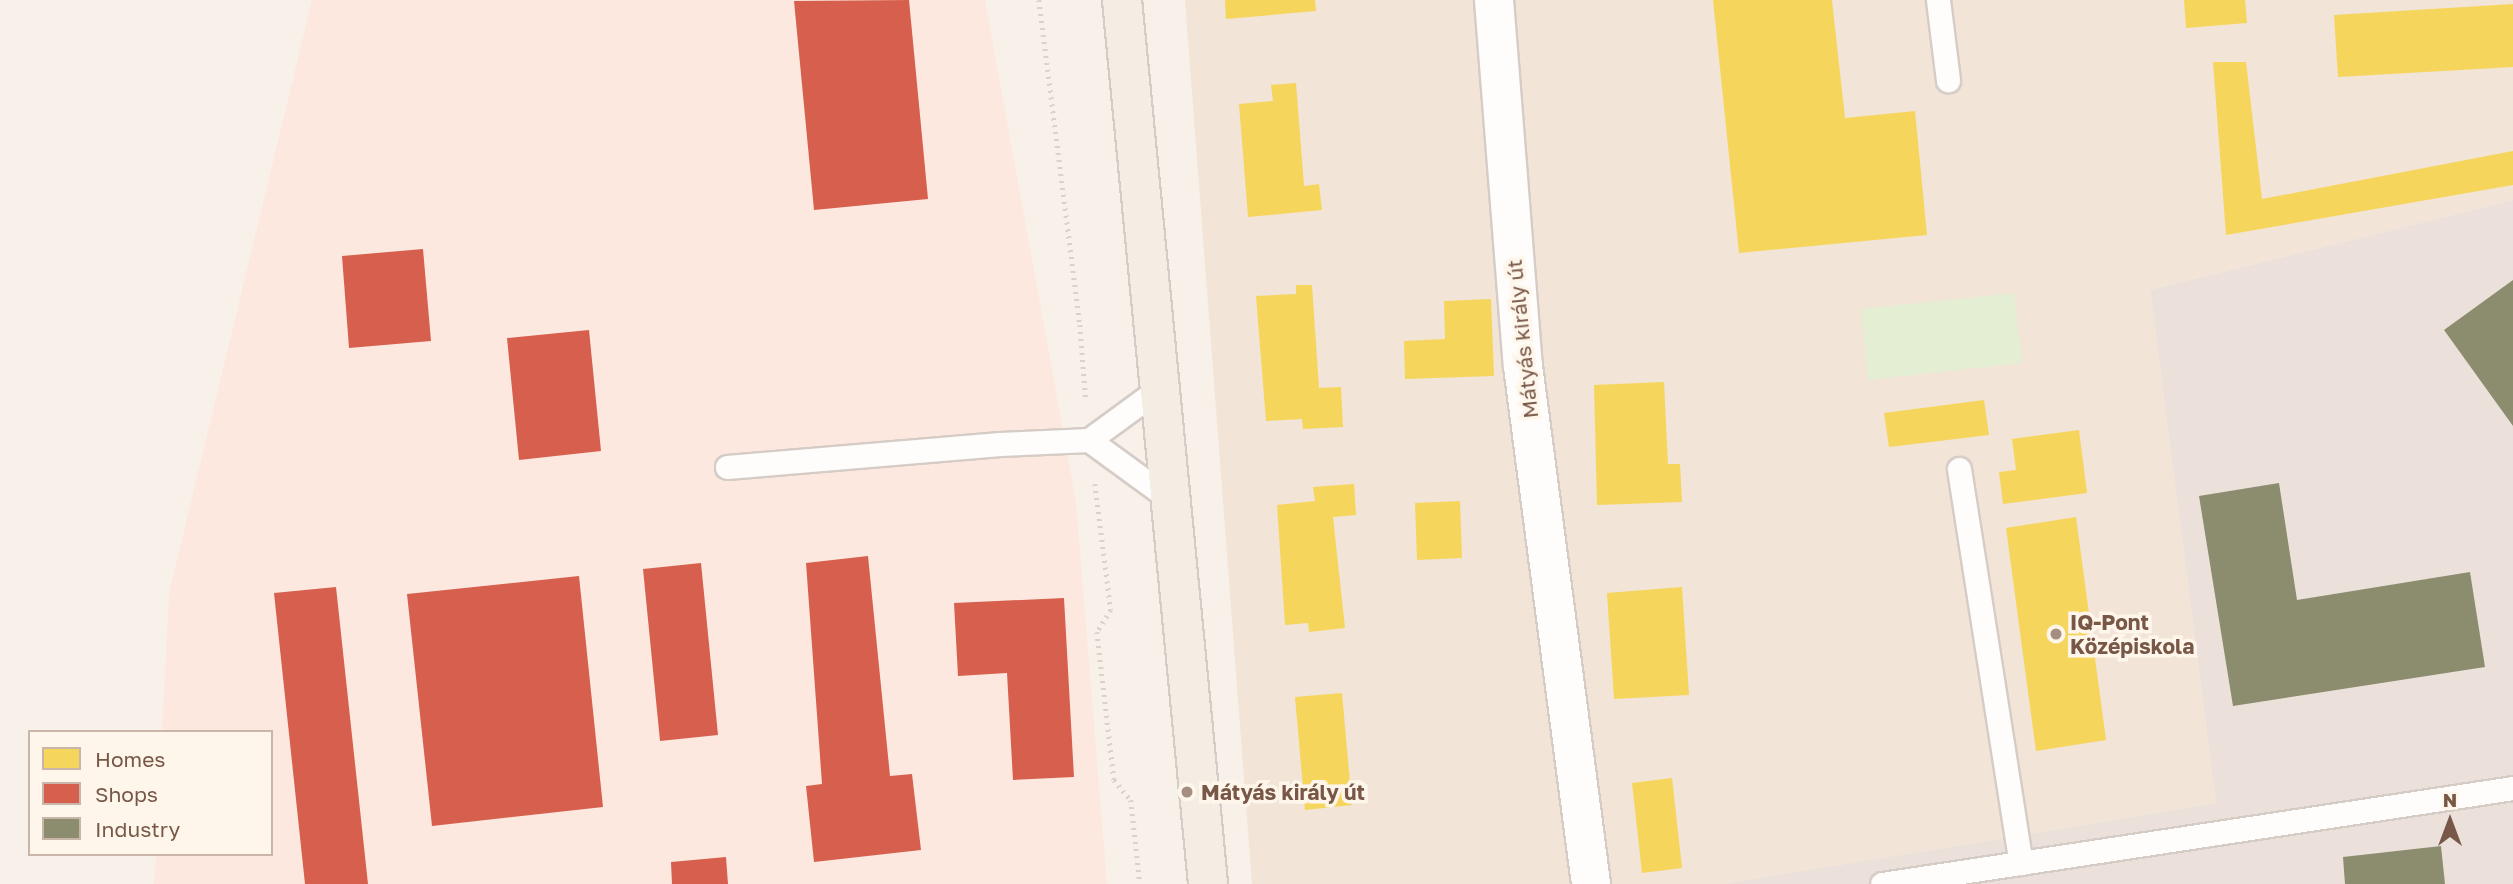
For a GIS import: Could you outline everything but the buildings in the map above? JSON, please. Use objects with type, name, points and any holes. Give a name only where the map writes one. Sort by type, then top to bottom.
[{"type":"main road","points":[[1122,0],[1208,884]]},
{"type":"street","name":"Mátyás király út","points":[[1494,0],[1523,366],[1591,884]]},
{"type":"lane","points":[[1938,0],[1948,79]]},
{"type":"lane","points":[[727,467],[1000,444],[1089,440],[1160,388]]},
{"type":"lane","points":[[1089,440],[1170,499]]},
{"type":"lane","points":[[1959,470],[2021,863]]},
{"type":"lane","points":[[1882,884],[2513,788]]},
{"type":"shaded area","points":[[312,0],[985,0],[1076,502],[1107,884],[154,884],[156,856],[273,856],[273,730],[162,730],[169,593]]},
{"type":"shaded area","points":[[1185,0],[2513,0],[2513,200],[2150,290],[2216,803],[1723,884],[1252,884]]},
{"type":"shaded area","points":[[2513,200],[2513,884],[1723,884],[2216,803],[2150,290]]},
{"type":"green space","points":[[2014,293],[2022,363],[1868,380],[1861,309]]},
{"type":"place","name":"IQ-Pont Középiskola","points":[[2056,634]]},
{"type":"place","name":"Mátyás király út","points":[[1187,792]]}]
